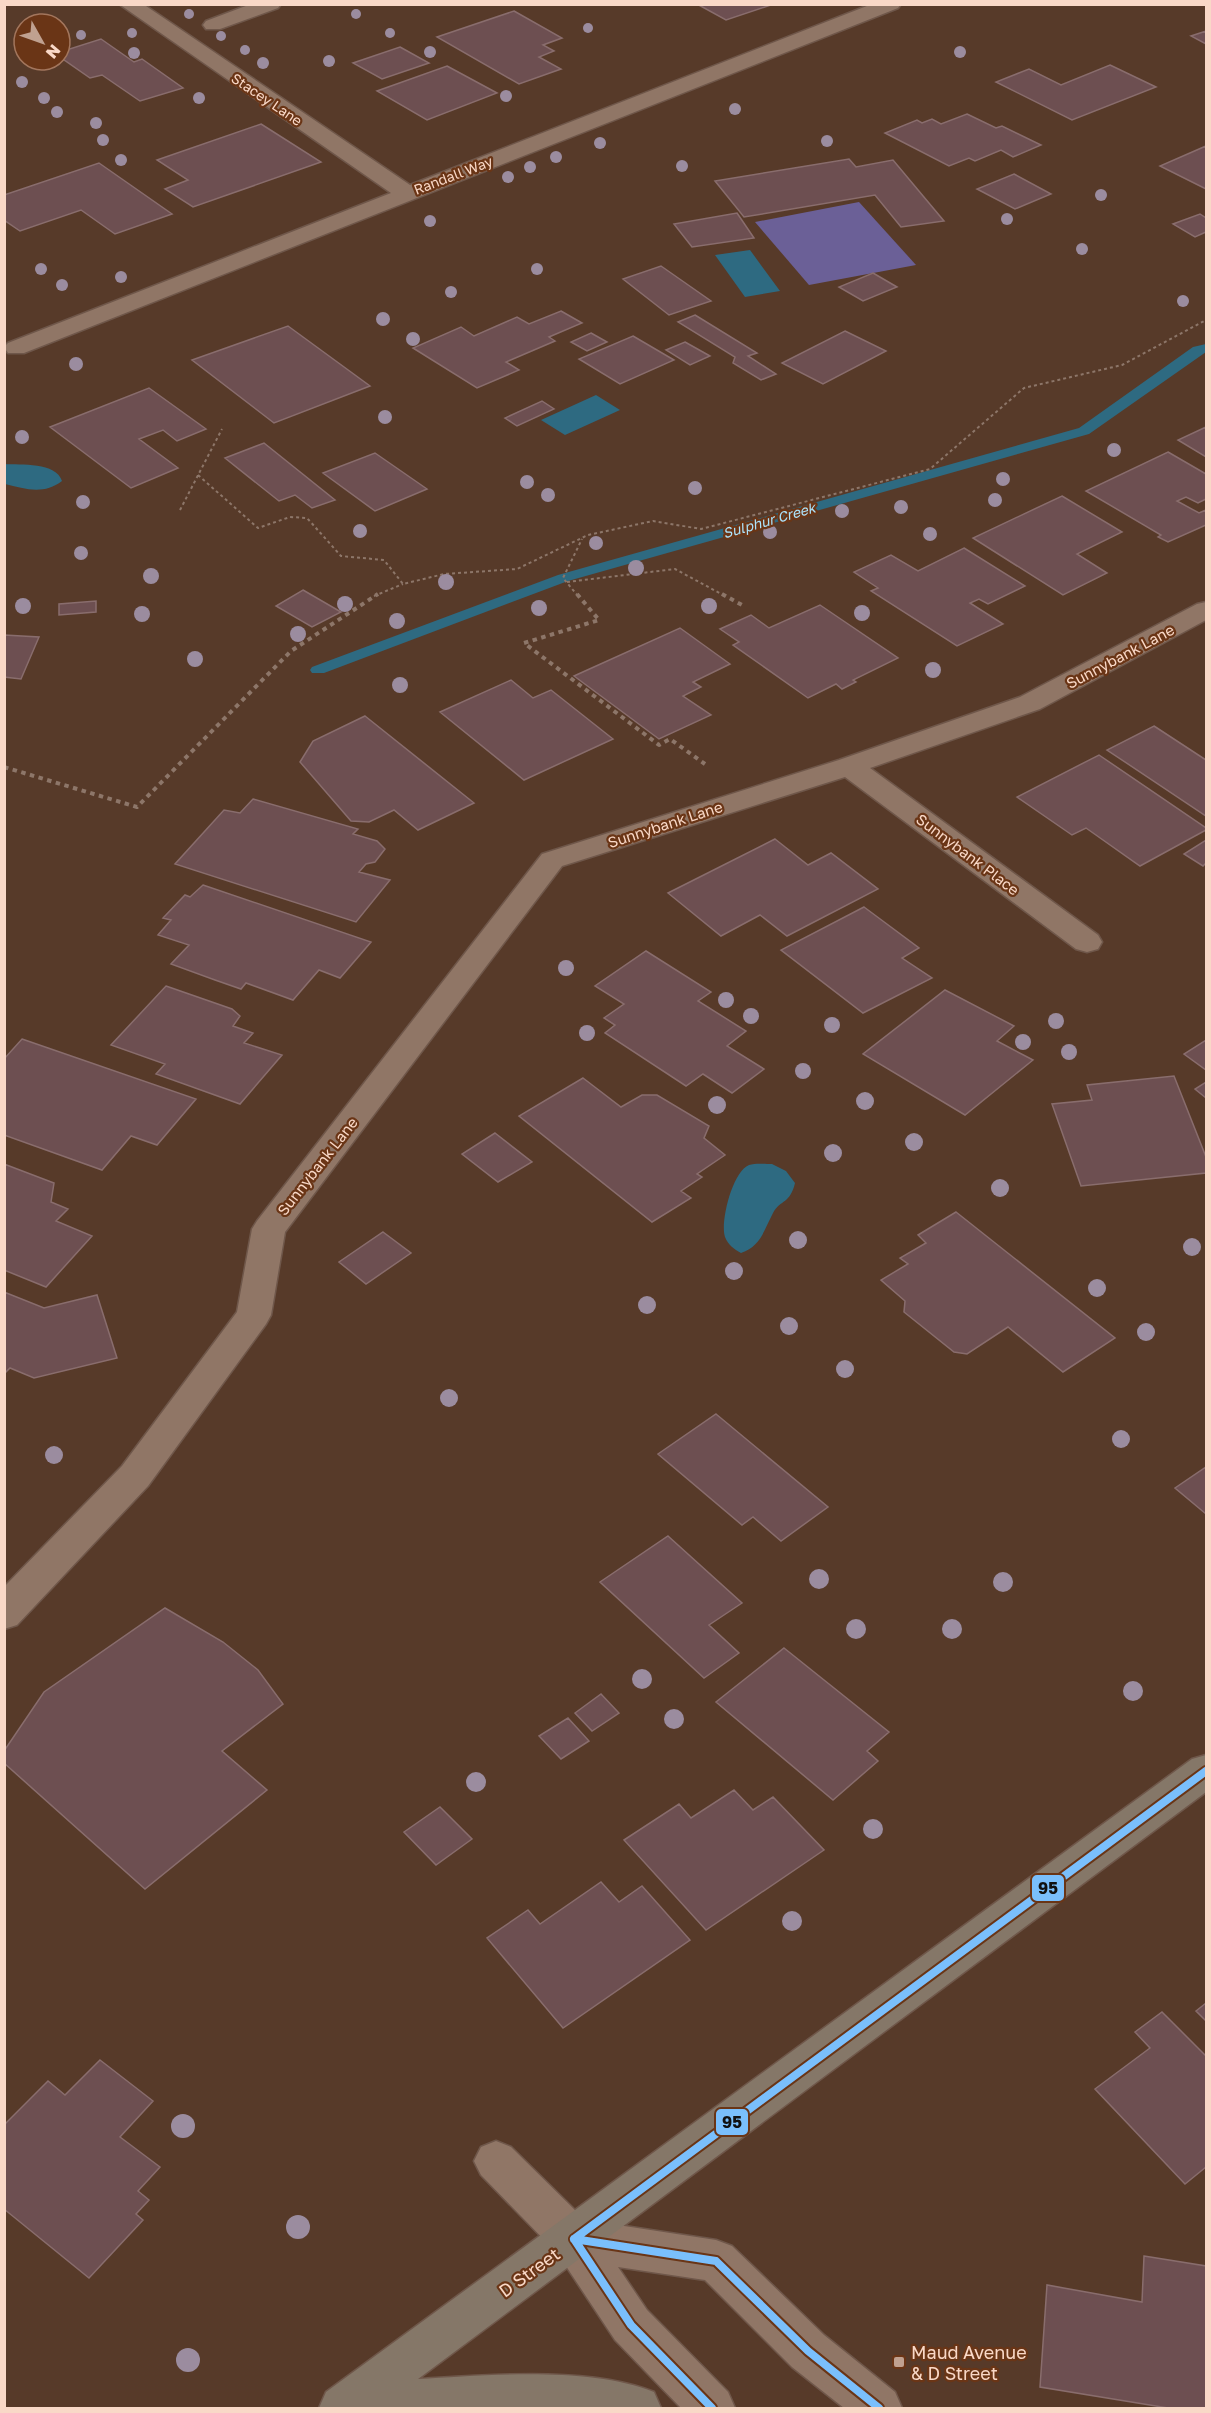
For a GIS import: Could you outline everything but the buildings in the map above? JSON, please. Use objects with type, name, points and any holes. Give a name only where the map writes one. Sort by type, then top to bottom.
[{"type":"main road","name":"D Street","points":[[343,2408],[1206,1771]]},
{"type":"main road","points":[[343,2408],[527,2396],[595,2400],[638,2409]]},
{"type":"street","name":"Stacey Lane","points":[[129,4],[406,193]]},
{"type":"street","points":[[213,25],[271,4]]},
{"type":"street","name":"Randall Way","points":[[16,348],[891,4]]},
{"type":"street","name":"Sunnybank Lane","points":[[4,1614],[23,1591],[135,1476],[254,1315],[269,1229],[552,860],[849,766],[1030,703],[1206,610]]},
{"type":"street","name":"Sunnybank Place","points":[[849,766],[1087,942]]},
{"type":"street","points":[[496,2161],[574,2239],[631,2325],[712,2409]]},
{"type":"street","points":[[574,2239],[716,2261],[808,2351],[879,2409]]},
{"type":"path","points":[[4,767],[137,807],[291,651],[374,596],[403,584],[444,574],[517,569],[582,538],[653,521],[701,529],[930,469],[1024,388],[1122,365],[1206,320]]},
{"type":"path","points":[[180,510],[222,429]]},
{"type":"path","points":[[198,475],[258,528],[297,514],[311,518],[341,556],[384,560],[403,584]]},
{"type":"path","points":[[582,538],[563,578],[599,620],[524,643],[659,745],[670,739],[708,766]]},
{"type":"path","points":[[567,583],[675,568],[742,606]]},
{"type":"shaded area","points":[[859,202],[916,265],[809,285],[755,222]]},
{"type":"water","points":[[750,250],[780,291],[745,297],[715,255]]},
{"type":"water","points":[[596,395],[620,410],[565,435],[541,420]]},
{"type":"water","points":[[4,464],[37,466],[53,470],[62,481],[41,489],[27,489],[5,484]]},
{"type":"water","points":[[772,1164],[786,1171],[795,1183],[793,1190],[773,1213],[758,1242],[741,1253],[725,1237],[724,1221],[729,1198],[737,1177],[749,1165]]},
{"type":"waterway","name":"Sulphur Creek","points":[[318,670],[563,578],[1084,431],[1198,350],[1206,348]]},
{"type":"transit line","name":"95","points":[[574,2239],[1206,1771]]},
{"type":"transit line","name":"95","points":[[574,2239],[716,2261],[808,2351],[879,2408]]},
{"type":"transit line","name":"95","points":[[574,2239],[631,2325],[712,2408]]},
{"type":"place","name":"Maud Avenue & D Street","points":[[899,2362]]}]
